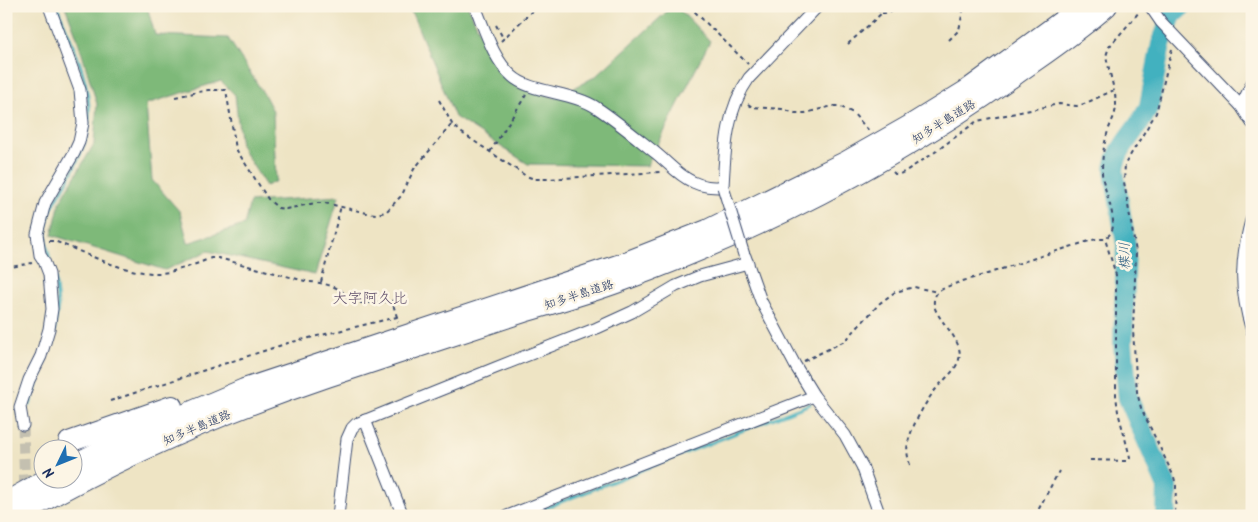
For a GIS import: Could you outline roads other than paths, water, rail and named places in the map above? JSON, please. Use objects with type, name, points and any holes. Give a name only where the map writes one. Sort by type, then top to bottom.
[{"type":"highway","name":"知多半島道路","points":[[82,460],[244,389],[618,265],[707,230],[847,162],[908,127],[967,90],[1082,6]]},
{"type":"highway","name":"知多半島道路","points":[[17,516],[63,489],[125,459],[254,404],[325,378],[621,281],[727,239],[886,159],[992,92],[1107,6]]},
{"type":"highway","points":[[75,440],[292,365],[309,367]]},
{"type":"highway","points":[[6,502],[32,487]]},
{"type":"street","points":[[23,425],[20,407],[29,380],[41,356],[49,329],[52,309],[48,274],[40,255],[37,234],[45,203],[74,153],[79,142],[83,123],[80,90],[49,6]]},
{"type":"street","points":[[475,6],[495,54],[504,69],[514,78],[589,103],[682,176],[708,187],[723,187]]},
{"type":"street","points":[[818,6],[756,70],[740,90],[730,117],[723,187],[761,302],[814,396],[845,435],[862,466],[880,516]]},
{"type":"street","points":[[1150,6],[1161,22],[1241,106],[1252,123]]},
{"type":"street","points":[[1241,106],[1252,83]]},
{"type":"street","points":[[1252,217],[1245,249],[1242,278],[1243,298],[1252,331]]},
{"type":"street","points":[[338,516],[348,434],[356,424],[597,328],[632,312],[676,286],[746,259]]},
{"type":"street","points":[[507,516],[814,396]]},
{"type":"street","points":[[365,420],[403,516]]},
{"type":"waterway","points":[[51,265],[46,241],[47,221],[53,205],[78,161],[87,135],[89,117],[89,103],[83,75],[57,6]]},
{"type":"waterway","name":"楪川","points":[[1166,516],[1167,487],[1128,398],[1123,344],[1126,245],[1114,171],[1115,162],[1123,146],[1149,106],[1161,44],[1172,15],[1182,6]]},
{"type":"waterway","points":[[30,405],[54,332],[58,306],[55,278]]},
{"type":"waterway","points":[[525,516],[810,404]]},
{"type":"tunnel","points":[[23,425],[25,496]]},
{"type":"district","name":"大字阿久比","points":[[370,299]]}]
